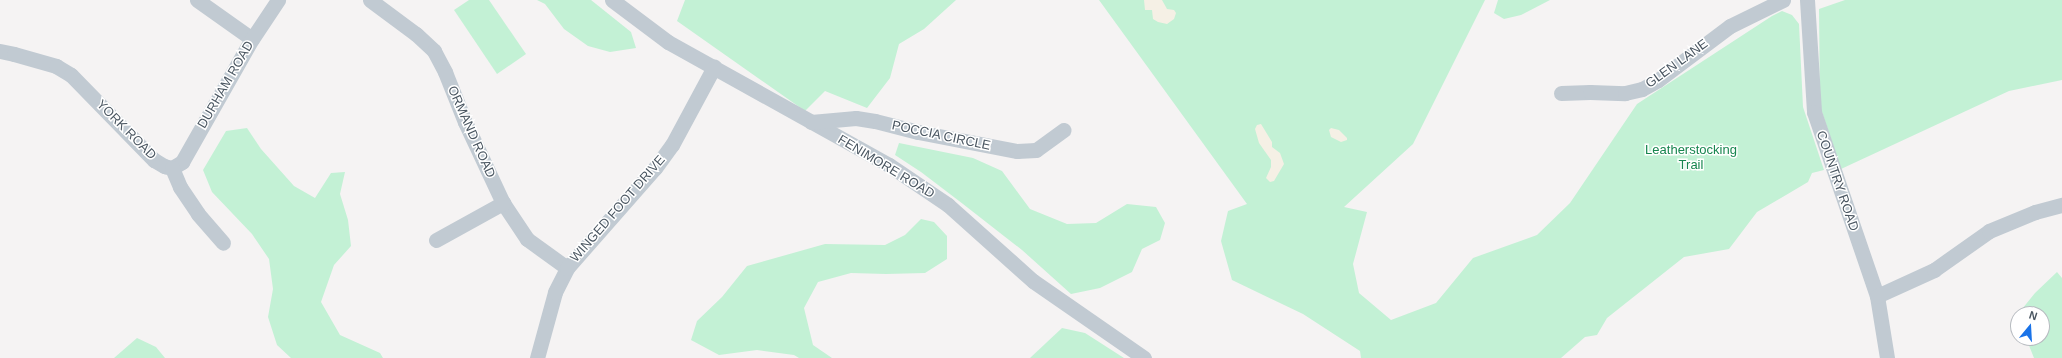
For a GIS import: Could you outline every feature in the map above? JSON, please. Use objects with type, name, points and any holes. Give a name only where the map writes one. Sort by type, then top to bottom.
[{"type":"street","points":[[197,0],[252,39]]},
{"type":"street","name":"DURHAM ROAD","points":[[172,168],[182,162],[252,39],[278,0]]},
{"type":"street","name":"ORMAND ROAD","points":[[370,0],[416,34],[434,51],[445,72],[465,122],[503,203],[527,239],[567,268]]},
{"type":"street","name":"FENIMORE ROAD","points":[[612,0],[668,42],[889,165],[948,205],[1033,281],[1144,358]]},
{"type":"street","name":"GLEN LANE","points":[[1561,93],[1625,93],[1642,89],[1658,80],[1730,26],[1783,0]]},
{"type":"street","name":"COUNTRY ROAD","points":[[1807,0],[1814,112],[1877,296],[1887,358]]},
{"type":"street","name":"YORK ROAD","points":[[0,51],[56,66],[70,75],[154,160],[164,166],[172,168]]},
{"type":"street","name":"WINGED FOOT DRIVE","points":[[537,358],[556,292],[567,268],[655,168],[672,145],[714,67]]},
{"type":"street","name":"POCCIA CIRCLE","points":[[812,122],[856,118],[875,120],[918,132],[1017,151],[1036,150],[1064,130]]},
{"type":"street","points":[[172,168],[180,187],[198,214],[223,243]]},
{"type":"street","points":[[436,240],[503,203]]},
{"type":"street","points":[[1877,296],[1934,270],[1989,231],[2035,212],[2062,205]]},
{"type":"green space","points":[[469,0],[489,0],[526,54],[497,74],[454,10]]},
{"type":"green space","points":[[537,0],[591,0],[631,32],[636,48],[610,52],[588,46],[564,29],[545,4]]},
{"type":"green space","points":[[685,0],[956,0],[924,29],[899,44],[890,78],[867,108],[825,91],[805,111],[677,21]]},
{"type":"green space","name":"Leatherstocking Trail","points":[[1099,0],[1485,0],[1413,144],[1344,207],[1367,212],[1353,264],[1359,293],[1391,320],[1436,303],[1473,258],[1537,235],[1570,203],[1637,104],[1782,11],[1792,15],[1799,24],[1803,107],[1824,170],[1812,173],[1808,182],[1757,212],[1729,249],[1684,257],[1607,318],[1597,335],[1585,337],[1561,358],[1361,358],[1360,351],[1303,314],[1232,280],[1221,241],[1228,211],[1247,204]]},
{"type":"green space","points":[[1498,0],[1550,0],[1521,15],[1504,19],[1494,13]]},
{"type":"green space","points":[[1845,0],[2062,0],[2062,80],[2009,91],[1841,169],[1820,106],[1819,9]]},
{"type":"green space","points":[[247,128],[261,149],[294,186],[315,198],[331,173],[345,172],[340,194],[348,220],[351,246],[334,265],[321,302],[340,335],[380,353],[383,358],[291,358],[277,345],[268,317],[273,289],[269,259],[252,234],[212,192],[203,170],[226,131]]},
{"type":"green space","points":[[899,143],[973,158],[1002,171],[1030,209],[1067,224],[1096,223],[1127,204],[1156,207],[1165,223],[1160,240],[1142,249],[1132,272],[1100,288],[1071,294],[1022,250],[921,172],[895,155]]},
{"type":"green space","points":[[921,219],[934,222],[947,236],[947,259],[925,273],[851,273],[818,282],[804,308],[813,345],[832,358],[799,358],[794,355],[757,350],[719,355],[691,340],[697,321],[722,297],[747,266],[825,244],[885,245],[905,235]]},
{"type":"green space","points":[[2057,272],[2062,278],[2062,358],[2034,358],[2029,346],[2050,346],[2050,306],[2024,306],[2035,293]]},
{"type":"green space","points":[[1062,328],[1085,333],[1124,358],[1030,358]]},
{"type":"green space","points":[[137,338],[156,347],[165,358],[114,358]]},
{"type":"sand","points":[[1144,0],[1162,0],[1167,9],[1174,10],[1176,13],[1174,19],[1167,24],[1153,19],[1152,10],[1145,10]]},
{"type":"sand","points":[[1261,124],[1272,142],[1272,147],[1280,153],[1284,164],[1274,181],[1270,182],[1266,178],[1271,167],[1271,160],[1259,143],[1255,129],[1257,125]]},
{"type":"sand","points":[[1331,128],[1339,130],[1347,138],[1347,140],[1341,142],[1331,137],[1329,130]]}]
